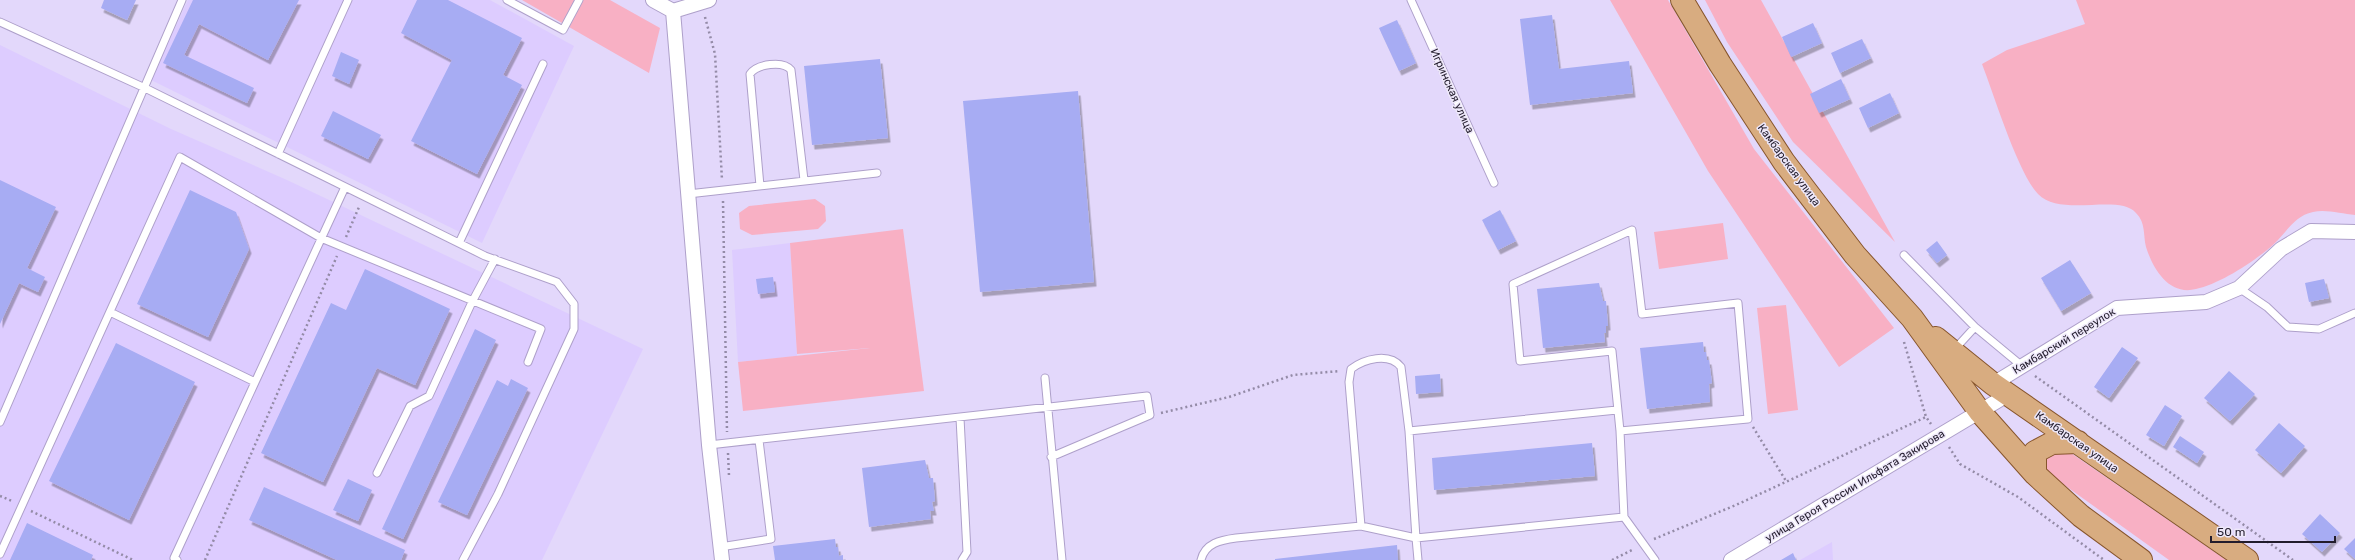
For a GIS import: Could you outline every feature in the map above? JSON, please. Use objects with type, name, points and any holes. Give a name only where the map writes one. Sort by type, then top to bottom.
[{"type":"main road","name":"Камбарская улица","points":[[1682,0],[1720,64],[1784,162],[1907,327],[2034,474],[2080,516],[2141,560]]},
{"type":"main road","name":"Камбарская улица","points":[[1907,327],[1953,352],[2001,389],[2247,560]]},
{"type":"main road","points":[[2034,474],[2035,452],[2052,443],[2078,442]]},
{"type":"street","points":[[652,0],[673,11],[704,1]]},
{"type":"street","points":[[673,11],[709,445],[721,553]]},
{"type":"street","name":"Камбарский переулок","points":[[1980,412],[2022,366],[2117,308],[2206,302],[2239,288],[2281,249],[2311,231],[2355,232]]},
{"type":"street","name":"улица Героя России Ильфата Закирова","points":[[1731,560],[1980,412]]},
{"type":"lane","points":[[0,422],[182,0]]},
{"type":"lane","points":[[278,154],[348,0]]},
{"type":"lane","points":[[507,0],[563,30],[579,0]]},
{"type":"lane","name":"Игринская улица","points":[[1411,0],[1494,183]]},
{"type":"lane","points":[[0,22],[145,88],[459,243],[495,259],[557,282],[574,304],[574,329],[498,494],[463,560]]},
{"type":"lane","points":[[459,243],[543,64]]},
{"type":"lane","points":[[760,186],[750,74],[755,68],[776,64],[784,64],[791,70],[804,180]]},
{"type":"lane","points":[[0,554],[180,157],[321,238],[472,302],[541,329],[528,362]]},
{"type":"lane","points":[[688,194],[877,173]]},
{"type":"lane","points":[[177,560],[174,558],[345,187]]},
{"type":"lane","points":[[1620,431],[1748,418],[1738,303],[1642,314],[1632,230],[1513,284],[1520,361],[1612,351],[1620,431],[1624,517],[1655,560]]},
{"type":"lane","points":[[1904,255],[1975,327],[2022,366]]},
{"type":"lane","points":[[377,474],[410,406],[429,396],[472,302],[495,259]]},
{"type":"lane","points":[[2239,288],[2266,307],[2288,327],[2319,329],[2355,313]]},
{"type":"lane","points":[[110,312],[255,382]]},
{"type":"lane","points":[[1953,352],[1975,327]]},
{"type":"lane","points":[[1361,526],[1348,382],[1351,370],[1357,365],[1383,358],[1398,362],[1402,367],[1409,431],[1418,560]]},
{"type":"lane","points":[[1045,378],[1046,406],[1062,560]]},
{"type":"lane","points":[[709,445],[960,418],[1046,406],[1147,396],[1150,415],[1051,457]]},
{"type":"lane","points":[[1409,431],[1617,410]]},
{"type":"lane","points":[[960,418],[967,552],[962,560]]},
{"type":"lane","points":[[721,553],[771,540],[759,440]]},
{"type":"lane","points":[[1201,560],[1202,555],[1211,545],[1219,541],[1361,526],[1416,538],[1624,517]]},
{"type":"path","points":[[704,1],[715,54],[723,190],[727,444],[730,483]]},
{"type":"path","points":[[205,560],[364,196]]},
{"type":"path","points":[[1612,560],[1644,543],[1786,481],[1926,417],[1907,327]]},
{"type":"path","points":[[2022,366],[2292,560]]},
{"type":"path","points":[[1150,415],[1229,397],[1293,375],[1351,370]]},
{"type":"path","points":[[1748,418],[1786,481]]},
{"type":"path","points":[[1960,464],[2018,497],[2104,560]]},
{"type":"path","points":[[0,496],[133,560]]},
{"type":"shaded area","points":[[188,0],[490,0],[574,46],[482,243],[151,80]]},
{"type":"shaded area","points":[[522,0],[610,0],[660,28],[649,73]]},
{"type":"shaded area","points":[[1610,0],[1668,0],[1754,149],[1894,328],[1839,367],[1708,171]]},
{"type":"shaded area","points":[[1705,0],[1761,0],[1895,242],[1793,142],[1727,42]]},
{"type":"shaded area","points":[[2076,0],[2355,0],[2355,215],[2323,211],[2306,214],[2291,225],[2266,251],[2237,271],[2216,282],[2196,289],[2186,290],[2170,285],[2158,272],[2146,247],[2144,229],[2141,221],[2136,213],[2128,207],[2117,205],[2061,204],[2048,201],[2038,194],[2030,184],[2022,169],[1982,64],[2007,50],[2085,24]]},
{"type":"shaded area","points":[[0,45],[171,129],[287,180],[643,349],[542,560],[0,560]]},
{"type":"shaded area","points":[[815,199],[825,206],[826,221],[818,229],[752,235],[740,229],[739,213],[749,206]]},
{"type":"shaded area","points":[[1723,223],[1728,259],[1659,269],[1654,232]]},
{"type":"shaded area","points":[[903,229],[924,391],[743,411],[738,362],[870,348],[797,354],[790,243]]},
{"type":"shaded area","points":[[790,243],[797,356],[738,362],[732,250]]},
{"type":"shaded area","points":[[1786,305],[1798,410],[1768,414],[1757,308]]},
{"type":"shaded area","points":[[2068,451],[2226,560],[2169,560],[2056,479],[2046,469],[2044,455]]},
{"type":"shaded area","points":[[1832,542],[1833,560],[1800,560]]},
{"type":"building","points":[[104,0],[136,0],[127,20],[101,8]]},
{"type":"building","points":[[193,0],[299,0],[268,60],[199,24],[184,55],[254,88],[247,103],[163,63]]},
{"type":"building","points":[[417,0],[448,0],[522,38],[503,75],[522,85],[477,174],[411,141],[452,60],[401,33]]},
{"type":"building","points":[[1552,15],[1559,69],[1629,61],[1633,93],[1530,105],[1520,19]]},
{"type":"building","points":[[1397,20],[1416,63],[1399,71],[1379,28]]},
{"type":"building","points":[[1813,23],[1822,43],[1791,57],[1782,37]]},
{"type":"building","points":[[1862,39],[1871,58],[1840,73],[1831,53]]},
{"type":"building","points":[[341,52],[359,60],[349,84],[332,76]]},
{"type":"building","points":[[880,59],[888,138],[812,145],[804,66]]},
{"type":"building","points":[[1841,79],[1850,99],[1819,113],[1810,94]]},
{"type":"building","points":[[1078,91],[1094,282],[980,292],[963,101]]},
{"type":"building","points":[[1890,93],[1899,113],[1868,128],[1859,108]]},
{"type":"building","points":[[333,111],[381,135],[368,159],[321,136]]},
{"type":"building","points":[[0,180],[56,207],[27,268],[45,277],[38,292],[19,283],[0,324]]},
{"type":"building","points":[[190,190],[236,212],[249,249],[208,337],[137,304]]},
{"type":"building","points":[[1500,210],[1516,241],[1498,250],[1482,220]]},
{"type":"building","points":[[1937,241],[1947,255],[1937,263],[1926,250]]},
{"type":"building","points":[[2070,260],[2091,293],[2061,311],[2041,278]]},
{"type":"building","points":[[365,269],[450,309],[415,385],[377,368],[323,482],[261,453],[331,303],[346,310]]},
{"type":"building","points":[[773,277],[775,292],[758,294],[756,279]]},
{"type":"building","points":[[2324,279],[2329,298],[2309,302],[2305,283]]},
{"type":"building","points":[[1599,283],[1603,301],[1606,301],[1608,326],[1606,326],[1606,333],[1604,333],[1605,342],[1543,348],[1537,289]]},
{"type":"building","points":[[475,329],[496,340],[403,539],[382,529]]},
{"type":"building","points":[[1703,342],[1704,352],[1706,352],[1707,360],[1709,360],[1712,383],[1709,384],[1710,402],[1647,409],[1640,348]]},
{"type":"building","points":[[116,343],[195,382],[129,520],[49,481]]},
{"type":"building","points":[[2122,347],[2138,358],[2109,398],[2094,387]]},
{"type":"building","points":[[2229,371],[2255,394],[2230,421],[2204,398]]},
{"type":"building","points":[[1440,374],[1441,392],[1416,394],[1415,376]]},
{"type":"building","points":[[511,379],[528,388],[467,515],[438,502],[497,380],[508,386]]},
{"type":"building","points":[[2165,405],[2182,416],[2164,446],[2146,435]]},
{"type":"building","points":[[2279,423],[2305,446],[2281,473],[2255,450]]},
{"type":"building","points":[[2180,436],[2204,452],[2197,463],[2173,447]]},
{"type":"building","points":[[1592,443],[1595,476],[1434,490],[1432,458]]},
{"type":"building","points":[[925,460],[929,478],[933,478],[935,501],[932,502],[934,511],[930,511],[931,519],[869,527],[862,468]]},
{"type":"building","points":[[348,479],[372,490],[358,521],[333,510]]},
{"type":"building","points":[[264,487],[405,550],[401,560],[337,560],[249,520]]},
{"type":"building","points":[[2320,514],[2340,533],[2322,552],[2302,534]]},
{"type":"building","points":[[27,523],[93,555],[91,560],[10,560]]},
{"type":"building","points":[[2355,538],[2355,559],[2344,549]]},
{"type":"building","points":[[835,539],[839,556],[843,555],[843,560],[775,560],[773,546]]},
{"type":"building","points":[[1397,545],[1398,560],[1275,560],[1275,559]]},
{"type":"building","points":[[1793,553],[1796,560],[1781,560]]}]
